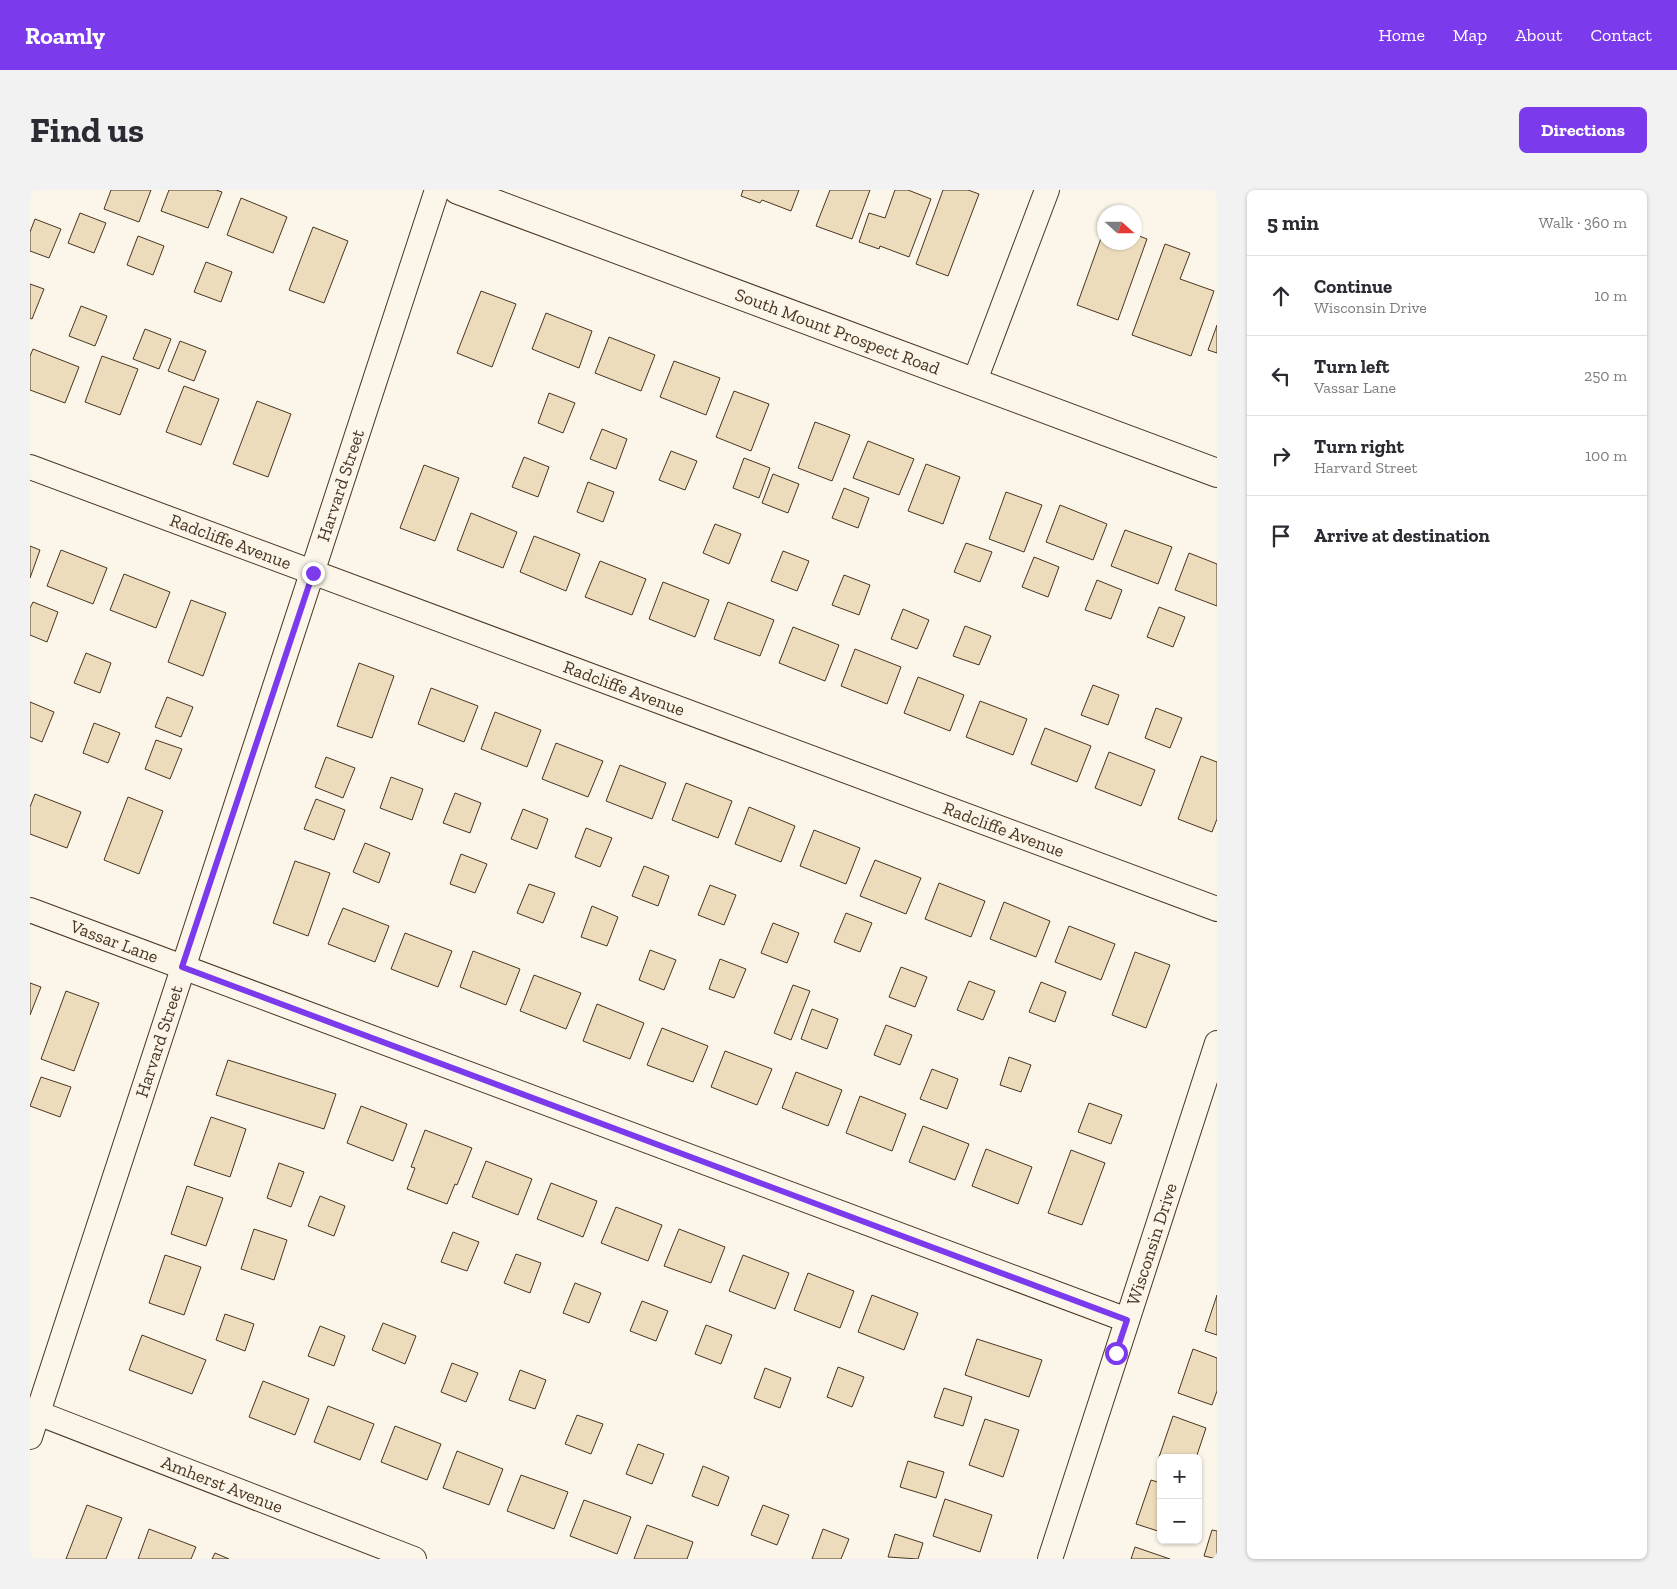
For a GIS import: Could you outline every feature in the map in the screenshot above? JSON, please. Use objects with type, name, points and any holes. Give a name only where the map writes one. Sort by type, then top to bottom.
[{"type":"main road","name":"South Mount Prospect Road","points":[[458,190],[1217,473]]},
{"type":"street","name":"Harvard Street","points":[[30,1436],[34,1412],[313,573],[437,190]]},
{"type":"street","points":[[974,383],[1047,190]]},
{"type":"street","name":"Radcliffe Avenue","points":[[30,468],[1217,909]]},
{"type":"street","name":"Vassar Lane","points":[[30,910],[1127,1320]]},
{"type":"street","name":"Wisconsin Drive","points":[[1050,1559],[1217,1043]]},
{"type":"street","name":"Amherst Avenue","points":[[34,1412],[414,1559]]},
{"type":"building","points":[[111,190],[151,190],[139,222],[104,209]]},
{"type":"building","points":[[169,190],[216,190],[222,192],[208,228],[161,211]]},
{"type":"building","points":[[743,190],[799,190],[791,211],[762,200],[760,203],[741,196]]},
{"type":"building","points":[[830,190],[870,190],[852,239],[816,226]]},
{"type":"building","points":[[895,190],[908,190],[931,199],[909,257],[880,246],[879,249],[859,242],[869,213],[885,218]]},
{"type":"building","points":[[943,190],[968,190],[979,194],[948,276],[916,264]]},
{"type":"building","points":[[241,198],[287,217],[273,253],[227,235]]},
{"type":"building","points":[[80,213],[106,223],[94,253],[68,243]]},
{"type":"building","points":[[35,219],[61,229],[49,258],[30,251],[30,232]]},
{"type":"building","points":[[313,227],[348,241],[324,303],[289,290]]},
{"type":"building","points":[[138,236],[164,246],[153,275],[127,265]]},
{"type":"building","points":[[1142,237],[1147,239],[1118,320],[1077,305],[1097,249],[1142,250]]},
{"type":"building","points":[[1165,244],[1190,253],[1180,279],[1214,291],[1191,356],[1132,335]]},
{"type":"building","points":[[206,262],[232,272],[221,302],[194,292]]},
{"type":"building","points":[[30,284],[44,289],[32,319],[30,318]]},
{"type":"building","points":[[481,291],[516,304],[492,367],[457,353]]},
{"type":"building","points":[[81,306],[107,316],[95,346],[69,336]]},
{"type":"building","points":[[546,313],[592,331],[579,368],[532,349]]},
{"type":"building","points":[[1217,325],[1217,353],[1208,350]]},
{"type":"building","points":[[145,329],[171,339],[159,369],[133,359]]},
{"type":"building","points":[[609,337],[655,355],[641,391],[595,373]]},
{"type":"building","points":[[180,341],[206,351],[194,381],[168,371]]},
{"type":"building","points":[[33,349],[79,367],[65,403],[30,390],[30,356]]},
{"type":"building","points":[[102,356],[138,369],[120,415],[85,402]]},
{"type":"building","points":[[674,361],[720,378],[706,415],[660,397]]},
{"type":"building","points":[[184,386],[219,399],[201,445],[166,432]]},
{"type":"building","points":[[734,391],[769,404],[751,451],[716,437]]},
{"type":"building","points":[[549,393],[575,403],[563,433],[538,423]]},
{"type":"building","points":[[257,401],[291,414],[268,477],[233,464]]},
{"type":"building","points":[[815,422],[850,435],[832,481],[798,468]]},
{"type":"building","points":[[602,429],[627,439],[616,469],[590,459]]},
{"type":"building","points":[[868,441],[914,459],[899,495],[853,478]]},
{"type":"building","points":[[671,451],[697,461],[685,490],[659,480]]},
{"type":"building","points":[[524,457],[549,467],[538,497],[512,487]]},
{"type":"building","points":[[744,458],[770,468],[759,498],[733,488]]},
{"type":"building","points":[[926,464],[960,477],[943,524],[908,511]]},
{"type":"building","points":[[424,465],[459,478],[435,541],[400,528]]},
{"type":"building","points":[[773,474],[799,484],[788,513],[762,503]]},
{"type":"building","points":[[588,482],[614,492],[603,522],[577,512]]},
{"type":"building","points":[[844,488],[869,498],[858,528],[832,518]]},
{"type":"building","points":[[1006,492],[1042,505],[1024,552],[989,539]]},
{"type":"building","points":[[1060,505],[1107,524],[1093,560],[1046,542]]},
{"type":"building","points":[[471,513],[517,532],[503,568],[457,550]]},
{"type":"building","points":[[715,524],[741,534],[729,564],[703,553]]},
{"type":"building","points":[[1125,530],[1172,547],[1158,584],[1111,566]]},
{"type":"building","points":[[534,536],[580,554],[566,591],[520,572]]},
{"type":"building","points":[[966,543],[992,552],[980,582],[954,572]]},
{"type":"building","points":[[30,546],[40,550],[30,578]]},
{"type":"building","points":[[61,550],[107,568],[93,604],[47,586]]},
{"type":"building","points":[[783,551],[809,561],[797,591],[771,581]]},
{"type":"building","points":[[1189,553],[1217,564],[1217,606],[1175,590]]},
{"type":"building","points":[[1034,557],[1059,567],[1048,597],[1022,587]]},
{"type":"building","points":[[600,561],[646,579],[632,615],[585,597]]},
{"type":"building","points":[[124,574],[170,592],[156,628],[110,610]]},
{"type":"building","points":[[844,575],[870,585],[859,615],[832,605]]},
{"type":"building","points":[[1097,580],[1122,590],[1111,619],[1085,610]]},
{"type":"building","points":[[663,582],[709,600],[695,637],[649,619]]},
{"type":"building","points":[[191,600],[226,613],[203,676],[168,662]]},
{"type":"building","points":[[33,602],[58,612],[47,642],[30,635],[30,608]]},
{"type":"building","points":[[728,602],[774,620],[760,656],[714,639]]},
{"type":"building","points":[[1159,607],[1185,617],[1173,647],[1147,637]]},
{"type":"building","points":[[903,609],[929,620],[917,649],[891,639]]},
{"type":"building","points":[[965,626],[991,636],[979,665],[953,656]]},
{"type":"building","points":[[793,627],[839,645],[825,681],[779,663]]},
{"type":"building","points":[[855,649],[901,667],[887,704],[841,686]]},
{"type":"building","points":[[86,653],[111,663],[100,693],[74,683]]},
{"type":"building","points":[[359,663],[394,676],[372,738],[337,726]]},
{"type":"building","points":[[918,677],[964,695],[950,731],[904,713]]},
{"type":"building","points":[[1093,685],[1119,695],[1108,725],[1081,715]]},
{"type":"building","points":[[431,688],[478,706],[464,742],[418,724]]},
{"type":"building","points":[[167,697],[193,707],[181,737],[155,727]]},
{"type":"building","points":[[980,701],[1027,719],[1013,755],[966,737]]},
{"type":"building","points":[[30,702],[54,712],[42,742],[30,737]]},
{"type":"building","points":[[1156,708],[1182,718],[1170,748],[1145,738]]},
{"type":"building","points":[[495,712],[541,730],[527,767],[481,749]]},
{"type":"building","points":[[94,723],[120,733],[108,763],[83,753]]},
{"type":"building","points":[[1045,728],[1091,746],[1077,782],[1031,764]]},
{"type":"building","points":[[156,740],[182,749],[170,779],[145,769]]},
{"type":"building","points":[[556,743],[603,761],[588,797],[542,779]]},
{"type":"building","points":[[1109,752],[1155,770],[1141,806],[1095,788]]},
{"type":"building","points":[[1201,756],[1217,762],[1217,819],[1212,832],[1178,819]]},
{"type":"building","points":[[326,757],[355,768],[343,798],[315,787]]},
{"type":"building","points":[[620,765],[666,783],[652,819],[606,801]]},
{"type":"building","points":[[391,777],[423,789],[412,820],[380,808]]},
{"type":"building","points":[[686,783],[732,801],[718,838],[672,820]]},
{"type":"building","points":[[455,793],[481,803],[470,833],[443,823]]},
{"type":"building","points":[[35,794],[81,812],[67,848],[30,834],[30,807]]},
{"type":"building","points":[[128,797],[163,811],[139,874],[104,860]]},
{"type":"building","points":[[316,799],[345,810],[334,840],[304,829]]},
{"type":"building","points":[[749,807],[795,826],[781,862],[735,844]]},
{"type":"building","points":[[523,809],[548,819],[537,849],[511,839]]},
{"type":"building","points":[[586,828],[612,838],[600,867],[575,857]]},
{"type":"building","points":[[814,830],[860,848],[846,884],[800,866]]},
{"type":"building","points":[[365,843],[390,853],[379,883],[353,872]]},
{"type":"building","points":[[461,854],[487,864],[475,893],[450,884]]},
{"type":"building","points":[[875,860],[921,878],[906,914],[860,896]]},
{"type":"building","points":[[295,861],[330,873],[308,936],[273,923]]},
{"type":"building","points":[[644,866],[669,876],[658,906],[632,896]]},
{"type":"building","points":[[939,883],[985,901],[971,937],[925,919]]},
{"type":"building","points":[[529,884],[555,893],[543,923],[517,913]]},
{"type":"building","points":[[710,885],[736,895],[724,925],[698,915]]},
{"type":"building","points":[[1004,902],[1050,921],[1036,957],[990,939]]},
{"type":"building","points":[[592,906],[618,917],[607,946],[581,937]]},
{"type":"building","points":[[343,908],[389,926],[375,962],[328,944]]},
{"type":"building","points":[[846,913],[872,923],[860,952],[834,942]]},
{"type":"building","points":[[773,923],[799,933],[787,963],[761,953]]},
{"type":"building","points":[[1069,926],[1115,944],[1101,980],[1055,962]]},
{"type":"building","points":[[405,933],[452,951],[438,987],[391,969]]},
{"type":"building","points":[[650,950],[676,960],[664,990],[639,980]]},
{"type":"building","points":[[473,951],[520,969],[506,1005],[460,987]]},
{"type":"building","points":[[1135,952],[1170,965],[1146,1028],[1112,1015]]},
{"type":"building","points":[[720,959],[746,969],[734,998],[709,989]]},
{"type":"building","points":[[901,967],[927,977],[915,1007],[889,997]]},
{"type":"building","points":[[534,975],[581,993],[566,1029],[520,1011]]},
{"type":"building","points":[[969,981],[995,991],[983,1020],[957,1010]]},
{"type":"building","points":[[1041,982],[1066,992],[1055,1022],[1029,1012]]},
{"type":"building","points":[[30,983],[41,987],[30,1015]]},
{"type":"building","points":[[793,985],[810,991],[791,1040],[774,1033]]},
{"type":"building","points":[[66,991],[99,1003],[74,1071],[41,1059]]},
{"type":"building","points":[[597,1004],[644,1023],[630,1059],[583,1041]]},
{"type":"building","points":[[812,1009],[838,1019],[827,1049],[801,1039]]},
{"type":"building","points":[[886,1025],[912,1035],[900,1065],[874,1055]]},
{"type":"building","points":[[662,1028],[708,1046],[693,1082],[647,1065]]},
{"type":"building","points":[[725,1051],[772,1069],[757,1105],[711,1087]]},
{"type":"building","points":[[1009,1057],[1031,1065],[1021,1092],[1000,1085]]},
{"type":"building","points":[[228,1060],[336,1094],[324,1129],[216,1095]]},
{"type":"building","points":[[932,1069],[958,1079],[947,1109],[920,1099]]},
{"type":"building","points":[[796,1072],[842,1090],[828,1126],[782,1108]]},
{"type":"building","points":[[41,1077],[71,1087],[60,1117],[30,1106]]},
{"type":"building","points":[[860,1096],[906,1114],[892,1151],[846,1133]]},
{"type":"building","points":[[1089,1103],[1122,1115],[1111,1144],[1078,1132]]},
{"type":"building","points":[[361,1106],[407,1124],[393,1161],[347,1143]]},
{"type":"building","points":[[211,1117],[246,1129],[230,1177],[194,1165]]},
{"type":"building","points":[[923,1126],[969,1144],[955,1180],[909,1162]]},
{"type":"building","points":[[425,1130],[472,1148],[447,1204],[407,1189],[415,1168],[411,1167]]},
{"type":"building","points":[[986,1149],[1032,1167],[1018,1204],[972,1186]]},
{"type":"building","points":[[1071,1150],[1105,1163],[1082,1225],[1048,1213]]},
{"type":"building","points":[[486,1161],[532,1179],[518,1215],[472,1197]]},
{"type":"building","points":[[279,1163],[304,1172],[291,1207],[267,1198]]},
{"type":"building","points":[[551,1183],[597,1201],[583,1237],[537,1219]]},
{"type":"building","points":[[187,1186],[223,1198],[206,1246],[171,1234]]},
{"type":"building","points":[[320,1196],[345,1206],[334,1236],[308,1226]]},
{"type":"building","points":[[616,1207],[662,1225],[648,1261],[601,1243]]},
{"type":"building","points":[[254,1229],[287,1240],[274,1280],[241,1269]]},
{"type":"building","points":[[679,1229],[725,1247],[711,1283],[664,1266]]},
{"type":"building","points":[[453,1232],[479,1242],[467,1271],[441,1262]]},
{"type":"building","points":[[516,1254],[541,1263],[530,1293],[504,1283]]},
{"type":"building","points":[[165,1255],[201,1267],[184,1315],[149,1303]]},
{"type":"building","points":[[743,1255],[789,1273],[775,1309],[729,1291]]},
{"type":"building","points":[[808,1273],[854,1291],[840,1328],[794,1310]]},
{"type":"building","points":[[575,1283],[601,1293],[589,1323],[563,1313]]},
{"type":"building","points":[[872,1295],[918,1313],[904,1350],[858,1332]]},
{"type":"building","points":[[1217,1295],[1217,1335],[1205,1331]]},
{"type":"building","points":[[642,1301],[668,1311],[656,1341],[630,1331]]},
{"type":"building","points":[[225,1314],[254,1324],[245,1351],[216,1340]]},
{"type":"building","points":[[383,1323],[416,1336],[405,1364],[372,1350]]},
{"type":"building","points":[[706,1325],[732,1335],[721,1364],[695,1354]]},
{"type":"building","points":[[320,1326],[345,1336],[334,1366],[308,1356]]},
{"type":"building","points":[[142,1335],[206,1360],[192,1394],[129,1370]]},
{"type":"building","points":[[977,1339],[1042,1360],[1029,1397],[965,1375]]},
{"type":"building","points":[[1193,1349],[1217,1358],[1217,1391],[1212,1405],[1178,1393]]},
{"type":"building","points":[[452,1363],[478,1373],[466,1402],[441,1392]]},
{"type":"building","points":[[838,1367],[864,1377],[852,1407],[827,1397]]},
{"type":"building","points":[[765,1368],[791,1378],[780,1408],[754,1398]]},
{"type":"building","points":[[520,1370],[546,1380],[535,1409],[509,1400]]},
{"type":"building","points":[[263,1381],[309,1399],[295,1435],[249,1417]]},
{"type":"building","points":[[944,1388],[972,1397],[963,1426],[934,1417]]},
{"type":"building","points":[[328,1406],[374,1424],[360,1460],[314,1442]]},
{"type":"building","points":[[577,1415],[603,1424],[591,1454],[565,1444]]},
{"type":"building","points":[[1173,1416],[1206,1428],[1197,1454],[1160,1454]]},
{"type":"building","points":[[985,1419],[1019,1430],[1003,1477],[969,1465]]},
{"type":"building","points":[[395,1426],[441,1444],[427,1480],[381,1462]]},
{"type":"building","points":[[638,1444],[664,1454],[652,1484],[626,1474]]},
{"type":"building","points":[[457,1451],[503,1469],[489,1505],[443,1488]]},
{"type":"building","points":[[908,1461],[944,1472],[936,1498],[900,1487]]},
{"type":"building","points":[[703,1466],[729,1477],[718,1506],[692,1496]]},
{"type":"building","points":[[521,1475],[568,1492],[554,1529],[507,1511]]},
{"type":"building","points":[[1151,1480],[1157,1482],[1157,1531],[1136,1524]]},
{"type":"building","points":[[945,1499],[992,1515],[980,1552],[933,1536]]},
{"type":"building","points":[[584,1500],[631,1517],[617,1554],[570,1536]]},
{"type":"building","points":[[87,1505],[122,1518],[106,1559],[66,1559]]},
{"type":"building","points":[[763,1505],[789,1515],[777,1545],[751,1535]]},
{"type":"building","points":[[647,1525],[693,1542],[687,1559],[634,1559]]},
{"type":"building","points":[[149,1529],[196,1547],[191,1559],[138,1559]]},
{"type":"building","points":[[823,1529],[849,1539],[841,1559],[812,1559]]},
{"type":"building","points":[[1212,1530],[1217,1531],[1217,1559],[1204,1556]]},
{"type":"building","points":[[895,1534],[923,1543],[918,1559],[888,1557]]},
{"type":"building","points":[[1135,1547],[1170,1559],[1131,1559]]},
{"type":"building","points":[[215,1553],[229,1559],[212,1559]]},
{"type":"route","points":[[313,573],[182,967],[1127,1320],[1116,1353]]}]
